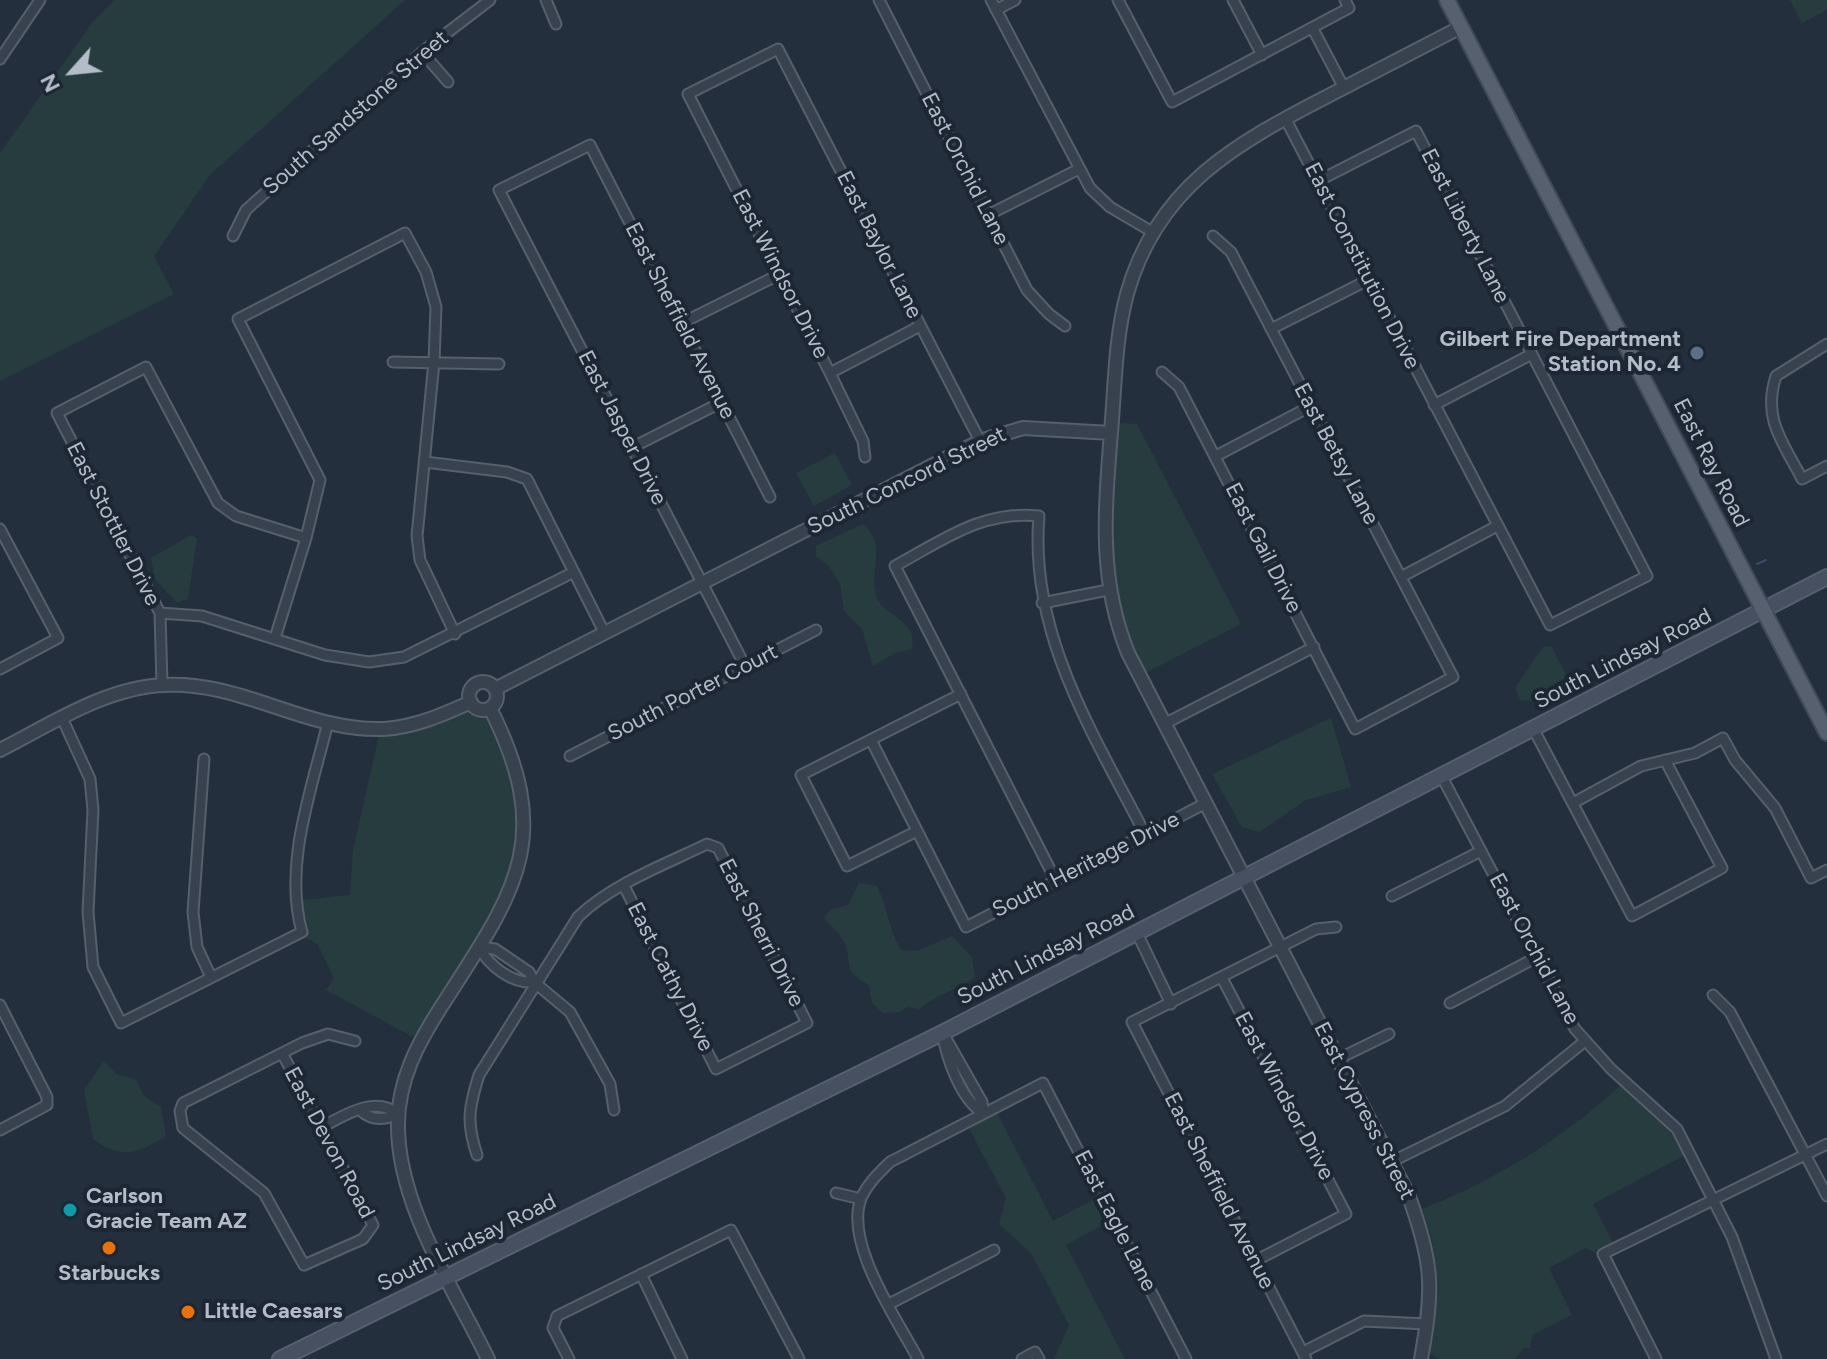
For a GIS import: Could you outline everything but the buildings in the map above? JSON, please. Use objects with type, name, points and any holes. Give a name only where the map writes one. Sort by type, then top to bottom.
[{"type":"main road","name":"East Ray Road","points":[[1447,0],[1827,733]]},
{"type":"main road","name":"South Lindsay Road","points":[[280,1359],[942,1033],[1827,577]]},
{"type":"street","points":[[0,59],[40,0]]},
{"type":"street","name":"South Sandstone Street","points":[[233,236],[246,210],[422,52],[490,0]]},
{"type":"street","points":[[546,0],[556,24]]},
{"type":"street","name":"East Orchid Lane","points":[[879,0],[1027,290],[1065,326]]},
{"type":"street","points":[[991,0],[1090,188],[1110,207],[1154,233]]},
{"type":"street","points":[[996,10],[1015,0]]},
{"type":"street","points":[[1118,0],[1172,102],[1313,29],[1347,4]]},
{"type":"street","points":[[1233,0],[1262,55]]},
{"type":"street","points":[[1244,878],[1128,653],[1108,590],[1104,539],[1124,305],[1154,233],[1199,175],[1235,146],[1461,27]]},
{"type":"street","points":[[1313,29],[1344,88]]},
{"type":"street","name":"East Baylor Lane","points":[[688,94],[778,49],[980,441]]},
{"type":"street","points":[[422,52],[448,82]]},
{"type":"street","name":"East Windsor Drive","points":[[688,94],[830,373],[863,441],[865,457]]},
{"type":"street","name":"East Constitution Drive","points":[[1285,118],[1550,625]]},
{"type":"street","name":"East Liberty Lane","points":[[1318,181],[1416,131],[1647,576],[1550,625]]},
{"type":"street","name":"East Sheffield Avenue","points":[[499,190],[590,145],[770,497]]},
{"type":"street","points":[[988,215],[1079,169]]},
{"type":"street","name":"East Jasper Drive","points":[[499,190],[745,666]]},
{"type":"street","points":[[275,638],[306,538],[320,480],[238,319],[405,233],[432,289],[436,307],[434,362],[417,536],[420,560],[455,634]]},
{"type":"street","name":"East Betsy Lane","points":[[1213,236],[1231,252],[1453,677],[1355,729]]},
{"type":"street","points":[[682,323],[780,274]]},
{"type":"street","points":[[1271,329],[1370,279]]},
{"type":"street","points":[[830,373],[920,326]]},
{"type":"street","points":[[1827,344],[1776,376],[1768,405],[1802,479],[1827,466]]},
{"type":"street","points":[[1434,405],[1532,354]]},
{"type":"street","points":[[393,362],[499,364]]},
{"type":"street","name":"East Stottler Drive","points":[[162,685],[160,613],[57,413],[146,367],[218,503],[236,516],[306,538]]},
{"type":"street","name":"East Gail Drive","points":[[1162,372],[1179,387],[1355,729]]},
{"type":"street","points":[[633,447],[722,402]]},
{"type":"street","points":[[1216,456],[1311,406]]},
{"type":"street","name":"South Concord Street","points":[[495,689],[980,441],[1023,428],[1111,433]]},
{"type":"street","points":[[425,462],[507,472],[527,479],[604,632]]},
{"type":"street","points":[[1056,881],[895,566],[987,518],[1017,514],[1039,516],[1036,544],[1042,603],[1053,645],[1068,684],[1145,834]]},
{"type":"street","points":[[1401,577],[1497,526]]},
{"type":"street","points":[[0,529],[58,638],[0,669]]},
{"type":"street","points":[[160,613],[202,616],[325,655],[369,662],[404,657],[574,572]]},
{"type":"street","points":[[1042,603],[1108,590]]},
{"type":"street","name":"South Porter Court","points":[[570,756],[816,630]]},
{"type":"street","points":[[1164,724],[1314,647]]},
{"type":"street","points":[[483,682],[495,689],[495,701],[490,708],[477,708],[471,702],[469,693],[474,685],[483,682]]},
{"type":"street","points":[[0,750],[112,695],[162,685],[209,687],[358,728],[399,727],[426,722],[471,702]]},
{"type":"street","points":[[871,740],[917,831],[847,866],[801,775],[961,694]]},
{"type":"street","points":[[488,1359],[414,1206],[404,1175],[398,1114],[412,1057],[510,893],[524,829],[518,773],[490,708]]},
{"type":"street","points":[[62,718],[90,779],[92,794],[88,912],[93,967],[121,1023],[302,932],[295,900],[298,856],[328,722]]},
{"type":"street","points":[[1534,730],[1632,916],[1722,868],[1665,760]]},
{"type":"street","points":[[1573,803],[1641,766],[1695,753],[1723,738],[1735,760],[1775,808],[1811,878],[1827,870]]},
{"type":"street","points":[[204,759],[193,912],[197,947],[211,977]]},
{"type":"street","name":"East Orchid Lane","points":[[1442,777],[1585,1041],[1677,1129],[1715,1200],[1752,1287],[1776,1359]]},
{"type":"street","name":"South Heritage Drive","points":[[917,831],[966,927],[1206,803]]},
{"type":"street","name":"East Sherri Drive","points":[[624,886],[707,844],[714,844],[807,1023],[716,1069]]},
{"type":"street","points":[[1392,896],[1481,851]]},
{"type":"street","name":"East Cypress Street","points":[[1244,878],[1393,1161],[1422,1232],[1430,1265],[1427,1324],[1421,1359]]},
{"type":"street","points":[[477,1155],[468,1129],[471,1101],[479,1075],[534,982],[578,917],[596,901],[624,886]]},
{"type":"street","name":"East Cathy Drive","points":[[624,886],[716,1069]]},
{"type":"street","points":[[1137,933],[1171,1004],[1316,929],[1336,927]]},
{"type":"street","points":[[479,947],[487,960],[521,983],[534,982],[559,1000],[580,1025],[610,1084],[614,1110]]},
{"type":"street","points":[[1450,1003],[1537,957]]},
{"type":"street","name":"East Windsor Drive","points":[[1222,978],[1346,1214],[1255,1261]]},
{"type":"street","points":[[1713,995],[1730,1012],[1827,1196]]},
{"type":"street","name":"East Sheffield Avenue","points":[[1171,1004],[1132,1022],[1304,1356]]},
{"type":"street","points":[[0,1005],[47,1097],[47,1105],[0,1130]]},
{"type":"street","points":[[942,1033],[946,1054],[973,1107],[983,1113]]},
{"type":"street","points":[[1338,1059],[1389,1034]]},
{"type":"street","points":[[282,1053],[320,1035],[355,1041]]},
{"type":"street","points":[[1393,1161],[1505,1106],[1585,1041]]},
{"type":"street","name":"East Devon Road","points":[[282,1053],[322,1127],[370,1217],[371,1233],[304,1265],[264,1193],[190,1135],[180,1118],[183,1103],[282,1053]]},
{"type":"street","name":"East Eagle Lane","points":[[983,1113],[1043,1083],[1186,1359]]},
{"type":"street","points":[[322,1127],[369,1105],[390,1107],[398,1114]]},
{"type":"street","points":[[918,1359],[860,1246],[857,1223],[861,1199],[871,1181],[890,1162],[983,1113]]},
{"type":"street","points":[[1656,1359],[1603,1254],[1807,1157],[1827,1144]]},
{"type":"street","points":[[836,1193],[861,1199]]},
{"type":"street","points":[[569,1359],[553,1321],[731,1230],[799,1359]]},
{"type":"street","points":[[889,1304],[994,1250]]},
{"type":"street","points":[[641,1274],[682,1359]]},
{"type":"street","points":[[1304,1356],[1364,1321],[1427,1324]]},
{"type":"street","points":[[1022,1359],[1037,1356]]},
{"type":"green space","points":[[115,0],[405,0],[210,175],[154,256],[174,294],[0,381],[0,153],[92,23]]},
{"type":"green space","points":[[1790,0],[1827,0],[1827,10],[1802,23]]},
{"type":"green space","points":[[1119,423],[1137,424],[1241,624],[1145,673],[1121,609],[1115,580],[1112,521]]},
{"type":"green space","points":[[835,453],[852,485],[814,506],[796,473]]},
{"type":"green space","points":[[863,524],[875,540],[874,585],[879,602],[905,624],[912,638],[912,649],[895,653],[873,666],[862,629],[844,611],[840,584],[829,566],[816,556],[816,546]]},
{"type":"green space","points":[[191,535],[197,538],[188,599],[177,603],[155,579],[151,558]]},
{"type":"green space","points":[[1551,646],[1567,676],[1531,701],[1520,700],[1515,688],[1543,647]]},
{"type":"green space","points":[[473,709],[489,721],[503,753],[515,793],[517,831],[510,868],[479,938],[415,1038],[326,990],[334,978],[318,945],[305,937],[308,925],[301,900],[350,895],[353,850],[379,735],[425,728]]},
{"type":"green space","points":[[1331,718],[1351,787],[1306,800],[1259,832],[1242,827],[1212,774]]},
{"type":"green space","points":[[859,883],[877,886],[901,950],[917,951],[952,936],[972,957],[975,977],[919,1009],[908,1007],[899,1012],[883,1013],[872,1003],[869,985],[852,972],[844,941],[824,918],[830,910],[848,905]]},
{"type":"green space","points":[[104,1061],[116,1074],[136,1080],[144,1096],[161,1107],[166,1136],[130,1152],[112,1150],[93,1139],[84,1090]]},
{"type":"green space","points":[[1621,1085],[1667,1127],[1685,1155],[1593,1204],[1613,1243],[1599,1255],[1586,1248],[1549,1268],[1572,1315],[1532,1335],[1530,1348],[1524,1348],[1515,1359],[1440,1359],[1429,1353],[1435,1317],[1436,1281],[1432,1244],[1422,1209],[1476,1185],[1527,1156],[1599,1105]]},
{"type":"green space","points":[[994,1107],[1053,1221],[1102,1195],[1114,1219],[1066,1245],[1125,1359],[1054,1359],[1069,1325],[1031,1253],[999,1224],[1006,1198],[965,1121]]},
{"type":"waterway","points":[[1757,564],[1766,560]]},
{"type":"place","name":"Gilbert Fire Department Station No. 4","points":[[1697,353]]},
{"type":"place","name":"Carlson Gracie Team AZ","points":[[70,1210]]},
{"type":"place","name":"Starbucks","points":[[109,1248]]},
{"type":"place","name":"Little Caesars","points":[[188,1312]]}]
